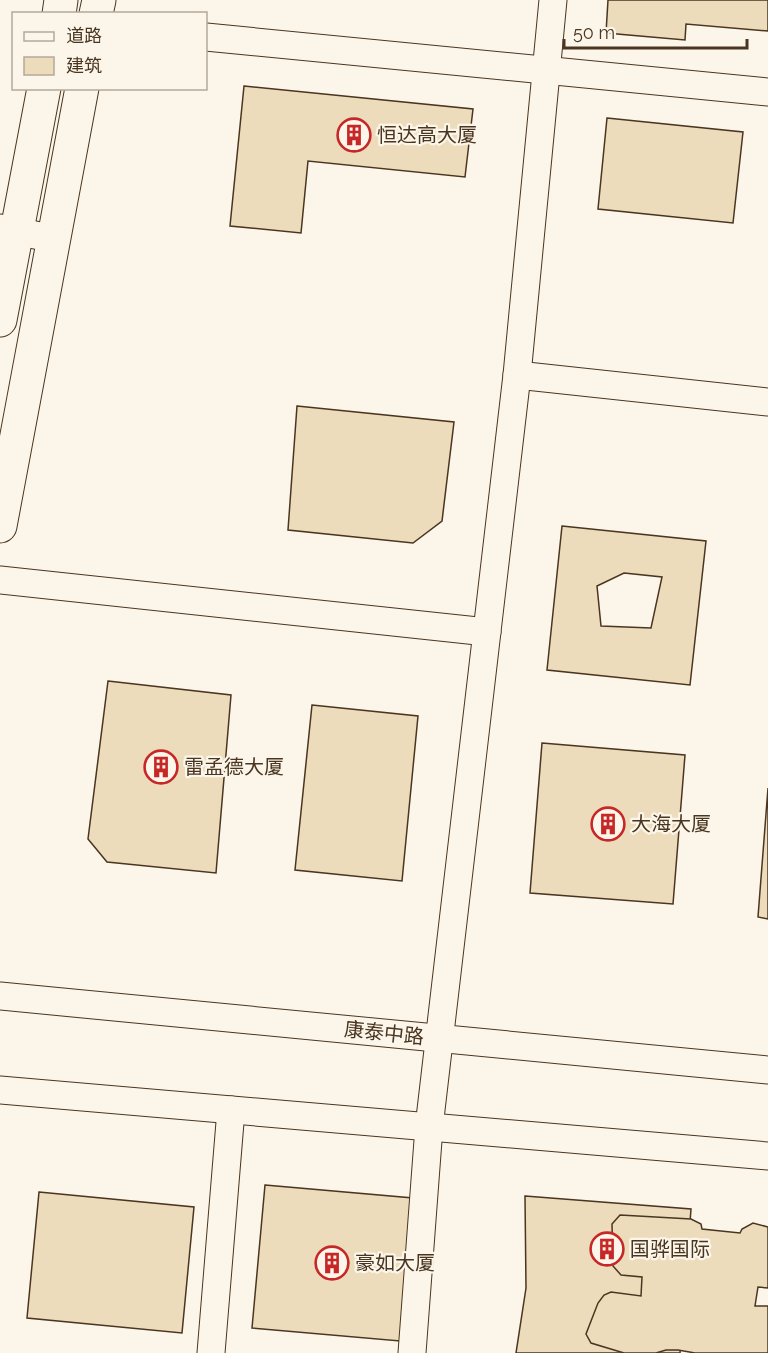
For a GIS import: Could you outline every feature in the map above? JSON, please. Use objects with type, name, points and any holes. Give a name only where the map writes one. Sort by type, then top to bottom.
[{"type":"main road","points":[[0,320],[8,229],[43,90]]},
{"type":"main road","points":[[0,526],[82,90]]},
{"type":"street","points":[[412,1353],[429,1127],[517,375],[553,0]]},
{"type":"street","points":[[207,37],[768,92]]},
{"type":"street","points":[[8,229],[55,239]]},
{"type":"street","points":[[517,375],[768,402]]},
{"type":"street","points":[[0,580],[487,632]]},
{"type":"street","name":"康泰中路","points":[[0,996],[768,1070]]},
{"type":"street","points":[[0,1090],[768,1156]]},
{"type":"street","points":[[211,1353],[231,1110]]},
{"type":"building","points":[[608,0],[768,0],[768,31],[686,24],[685,40],[606,33]]},
{"type":"building","name":"恒达高大厦","points":[[244,86],[473,109],[465,177],[308,161],[301,233],[230,226]]},
{"type":"building","points":[[607,118],[743,132],[733,223],[598,209]]},
{"type":"building","points":[[297,406],[454,422],[442,521],[413,543],[288,530]]},
{"type":"building","points":[[562,526],[706,541],[690,685],[547,670]],"holes":[[[624,573],[662,577],[651,628],[601,626],[597,586]]]},
{"type":"building","name":"雷孟德大厦","points":[[108,681],[231,695],[216,873],[107,862],[88,839]]},
{"type":"building","points":[[312,705],[418,716],[402,881],[295,870]]},
{"type":"building","name":"大海大厦","points":[[542,743],[685,755],[673,904],[530,893]]},
{"type":"building","points":[[768,788],[768,919],[758,917]]},
{"type":"building","name":"豪如大厦","points":[[265,1185],[413,1198],[400,1341],[252,1328]]},
{"type":"building","points":[[39,1192],[194,1207],[182,1333],[27,1318]]},
{"type":"building","name":"国骅国际","points":[[525,1196],[691,1209],[680,1353],[516,1353],[526,1288]]},
{"type":"building","points":[[620,1215],[691,1219],[701,1224],[702,1229],[740,1233],[742,1229],[753,1223],[768,1227],[768,1288],[758,1287],[755,1306],[768,1306],[768,1353],[695,1353],[666,1350],[656,1353],[624,1353],[591,1343],[586,1334],[598,1303],[604,1295],[611,1292],[641,1296],[642,1277],[621,1275],[613,1266],[612,1224]]},
{"type":"place","name":"恒达高大厦","points":[[354,135]]},
{"type":"place","name":"雷孟德大厦","points":[[161,767]]},
{"type":"place","name":"大海大厦","points":[[608,824]]},
{"type":"place","name":"国骅国际","points":[[607,1249]]},
{"type":"place","name":"豪如大厦","points":[[332,1263]]}]
